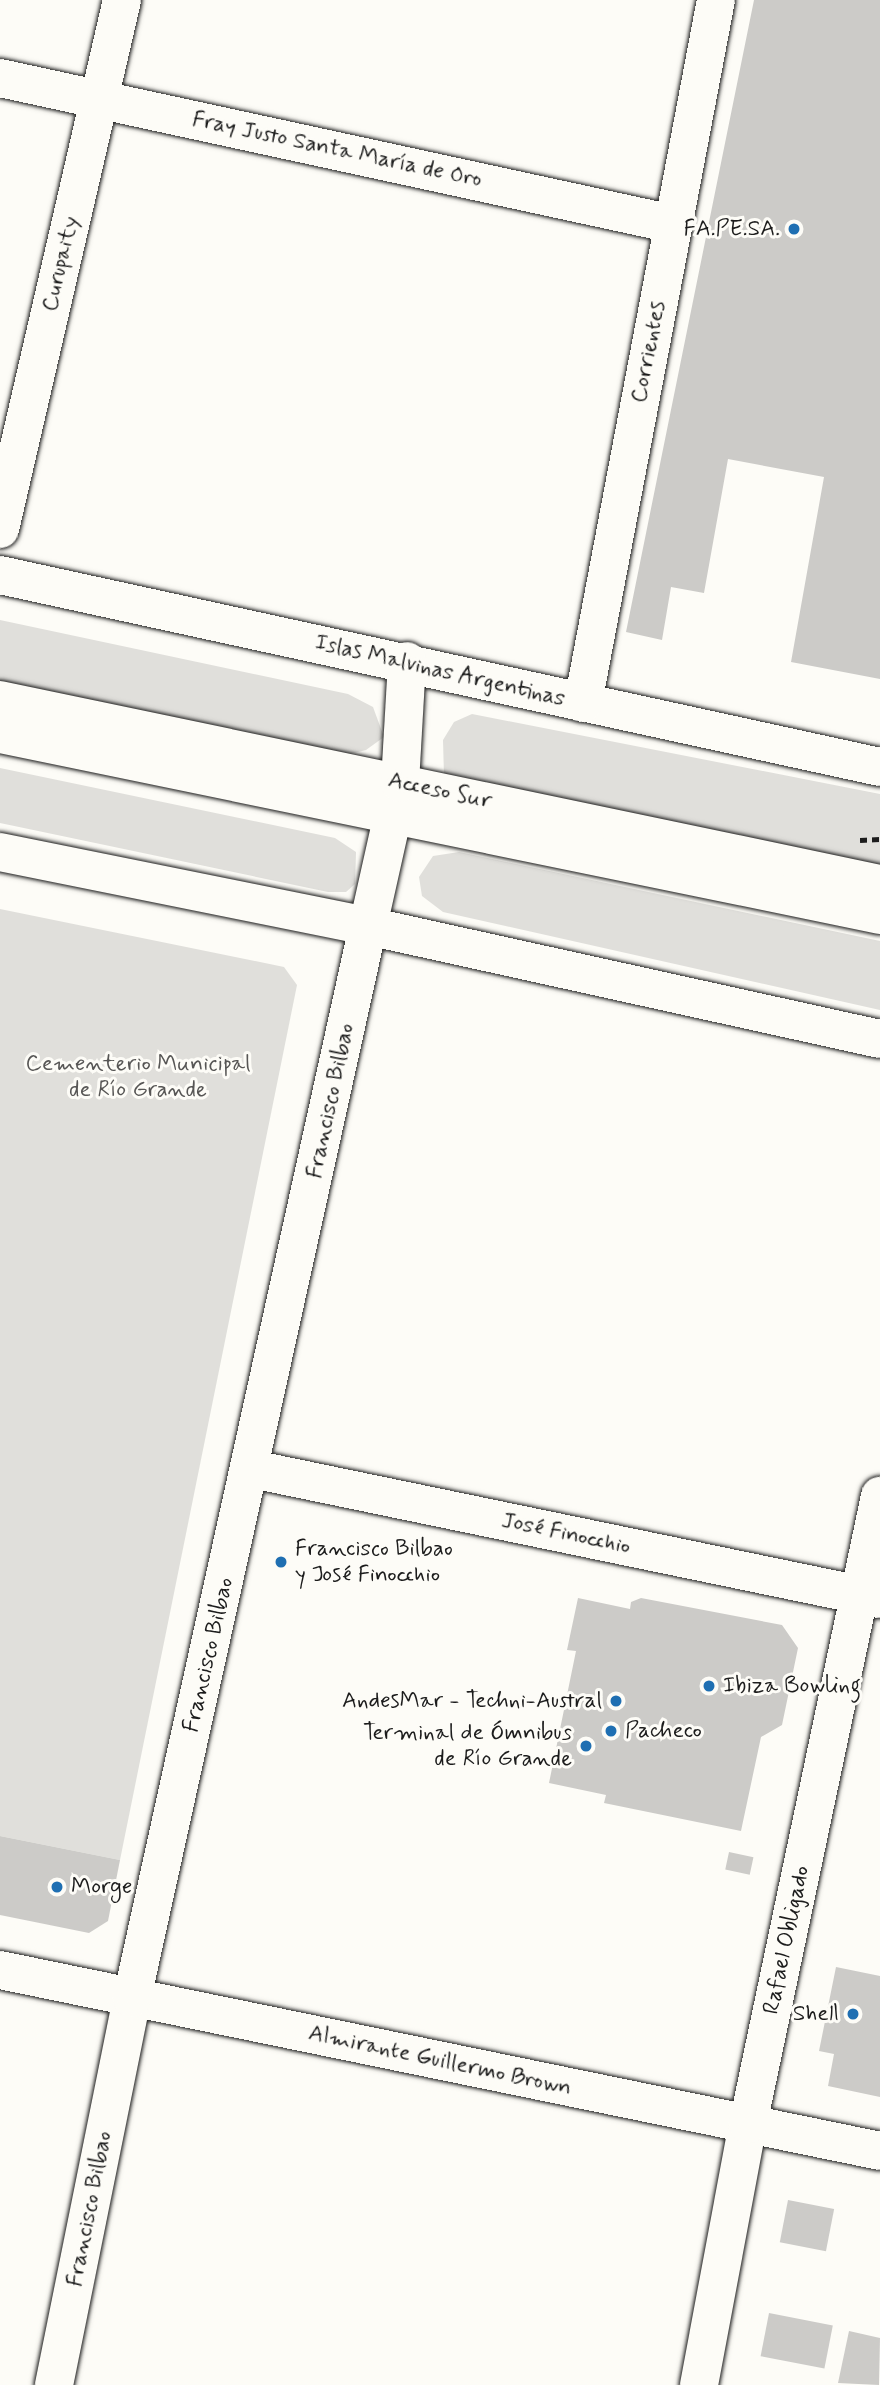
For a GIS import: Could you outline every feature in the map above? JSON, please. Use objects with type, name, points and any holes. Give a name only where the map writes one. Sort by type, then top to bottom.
[{"type":"street","name":"Curupaity","points":[[0,529],[122,0]]},
{"type":"street","name":"Corrientes","points":[[583,703],[716,0]]},
{"type":"street","name":"Fray Justo Santa María de Oro","points":[[0,78],[673,224]]},
{"type":"street","name":"Islas Malvinas Argentinas","points":[[0,575],[407,661],[583,703],[880,767]]},
{"type":"street","name":"Francisco Bilbao","points":[[54,2385],[132,1998],[252,1469],[368,926],[398,799],[407,661]]},
{"type":"street","name":"Acceso Sur","points":[[0,700],[880,915]]},
{"type":"street","name":"Acceso Sur","points":[[0,734],[398,799],[880,884]]},
{"type":"street","points":[[0,852],[368,926],[880,1039]]},
{"type":"street","name":"José Finocchio","points":[[252,1469],[869,1597]]},
{"type":"street","name":"Rafael Obligado","points":[[699,2385],[748,2124],[869,1597],[880,1496]]},
{"type":"street","name":"Almirante Guillermo Brown","points":[[0,1970],[880,2151]]},
{"type":"green space","points":[[0,620],[348,694],[373,707],[384,737],[366,750],[342,756],[0,685]]},
{"type":"green space","points":[[472,714],[880,794],[880,870],[444,776],[443,740],[454,722]]},
{"type":"green space","points":[[0,768],[335,838],[356,852],[355,884],[346,892],[328,892],[0,823]]},
{"type":"green space","points":[[459,852],[880,941],[880,1010],[443,912],[422,896],[419,877],[433,856]]},
{"type":"green space","name":"Cementerio Municipal de Río Grande","points":[[0,909],[284,967],[297,985],[120,1860],[0,1836]]},
{"type":"building","name":"FA.PE.SA.","points":[[754,0],[880,0],[880,679],[791,662],[824,477],[728,459],[704,593],[671,587],[662,640],[626,632]]},
{"type":"building","points":[[578,1598],[630,1609],[631,1602],[641,1598],[782,1625],[798,1648],[782,1725],[761,1737],[741,1831],[604,1803],[606,1795],[549,1783],[576,1651],[567,1650]]},
{"type":"building","name":"Morge","points":[[0,1836],[120,1860],[108,1921],[89,1933],[0,1915]]},
{"type":"building","points":[[729,1852],[753,1857],[750,1875],[725,1870]]},
{"type":"building","name":"Shell","points":[[836,1967],[880,1976],[880,2097],[828,2086],[834,2054],[819,2051]]},
{"type":"building","points":[[788,2200],[834,2209],[826,2251],[780,2242]]},
{"type":"building","points":[[769,2313],[833,2325],[824,2369],[761,2356]]},
{"type":"building","points":[[849,2331],[880,2338],[879,2385],[838,2383]]},
{"type":"place","name":"FA.PE.SA.","points":[[794,229]]},
{"type":"place","name":"Francisco Bilbao y José Finocchio","points":[[281,1562]]},
{"type":"place","name":"Ibiza Bowling","points":[[709,1686]]},
{"type":"place","name":"AndesMar - Techni-Austral","points":[[616,1701]]},
{"type":"place","name":"Pacheco","points":[[611,1731]]},
{"type":"place","name":"Terminal de Ómnibus de Río Grande","points":[[586,1746]]},
{"type":"place","name":"Morge","points":[[57,1887]]},
{"type":"place","name":"Shell","points":[[853,2014]]}]
